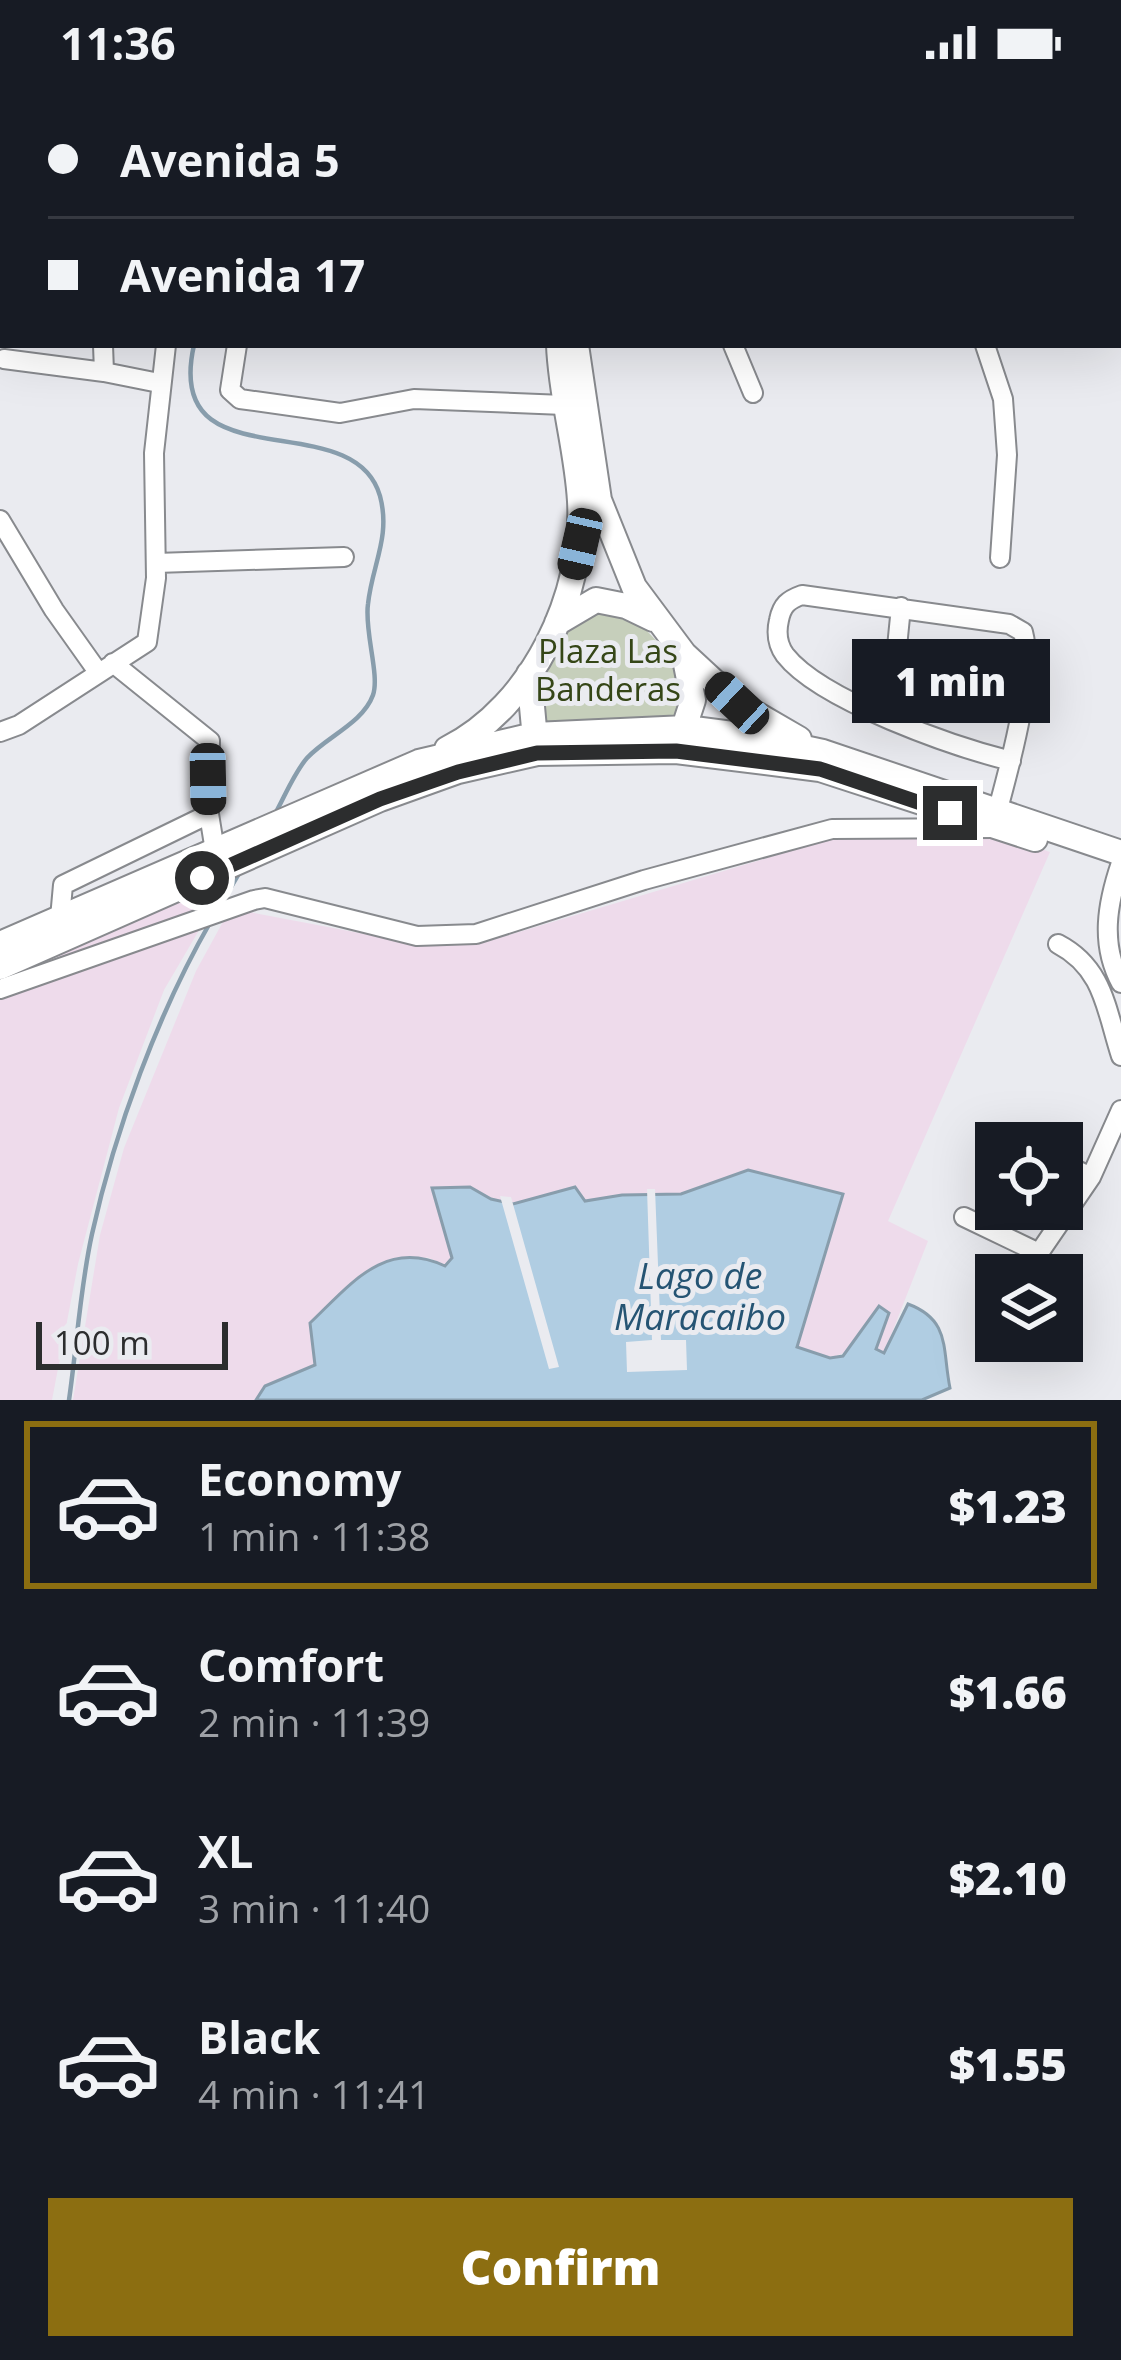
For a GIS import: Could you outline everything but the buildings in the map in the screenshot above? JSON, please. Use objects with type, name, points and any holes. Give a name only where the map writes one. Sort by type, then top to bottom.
[{"type":"main road","points":[[0,967],[467,739],[496,714],[529,674],[557,622],[580,544],[580,498],[559,348]]},
{"type":"main road","points":[[576,348],[599,500],[634,586],[684,653],[737,703],[822,760]]},
{"type":"main road","points":[[557,622],[596,600],[626,605],[661,623]]},
{"type":"main road","points":[[681,740],[693,700],[684,653]]},
{"type":"main road","points":[[529,674],[535,744]]},
{"type":"main road","points":[[419,762],[535,744],[681,740],[822,760],[1121,866]]},
{"type":"main road","points":[[0,944],[215,851],[257,843],[535,744]]},
{"type":"main road","points":[[995,820],[1121,853]]},
{"type":"street","points":[[103,348],[104,372]]},
{"type":"street","points":[[0,731],[19,724],[147,642],[155,563],[154,453],[165,348]]},
{"type":"street","points":[[237,348],[230,390],[239,399],[340,413],[415,398],[564,405]]},
{"type":"street","points":[[734,348],[753,393]]},
{"type":"street","points":[[987,348],[1004,399],[1000,558]]},
{"type":"street","points":[[4,359],[159,383]]},
{"type":"street","points":[[0,520],[54,610],[106,667],[210,741],[208,814],[215,851]]},
{"type":"street","points":[[155,563],[344,556]]},
{"type":"street","points":[[0,989],[265,898],[417,936],[476,934],[644,880],[832,829],[995,820],[1011,761],[1027,648],[1023,632],[1009,624],[802,595],[790,599],[781,610],[777,630],[779,645],[804,672],[869,710],[953,746],[1011,761]]},
{"type":"street","points":[[895,667],[901,607]]},
{"type":"street","points":[[60,918],[64,885],[208,814]]},
{"type":"street","points":[[1121,866],[1106,931],[1108,956],[1121,982]]},
{"type":"street","points":[[1058,944],[1078,955],[1095,975],[1121,1056]]},
{"type":"street","points":[[964,1217],[1039,1253],[1091,1177],[1121,1109]]},
{"type":"street","points":[[1083,1173],[1091,1177]]},
{"type":"shaded area","points":[[1005,836],[1050,852],[888,1221],[928,1241],[884,1353],[849,1351],[830,1358],[796,1347],[843,1194],[748,1170],[681,1194],[585,1201],[502,1203],[470,1187],[433,1190],[453,1258],[446,1266],[427,1257],[316,1365],[266,1386],[256,1400],[73,1400],[100,1235],[124,1148],[196,971],[225,918],[244,911],[412,943],[479,944],[834,838]]},
{"type":"shaded area","points":[[229,879],[164,990],[119,1108],[78,1264],[52,1400],[0,1400],[0,989],[108,929]]},
{"type":"green space","name":"Plaza Las Banderas","points":[[604,608],[630,613],[668,653],[682,678],[685,702],[674,720],[540,727],[538,683],[548,654],[573,627]]},
{"type":"water","name":"Lago de Maracaibo","points":[[748,1170],[843,1194],[797,1347],[830,1358],[843,1356],[879,1306],[889,1313],[876,1349],[884,1353],[908,1304],[938,1327],[950,1388],[922,1400],[256,1400],[265,1386],[315,1365],[310,1323],[370,1269],[404,1258],[445,1266],[452,1258],[432,1188],[470,1187],[513,1204],[575,1187],[585,1201],[681,1194]]},
{"type":"pier","points":[[647,1189],[655,1189],[661,1340],[686,1340],[687,1370],[627,1372],[626,1342],[652,1340]]},
{"type":"pier","points":[[500,1196],[511,1197],[559,1367],[549,1369]]},
{"type":"waterway","points":[[194,348],[192,388],[206,415],[232,430],[335,453],[363,468],[380,496],[383,511],[367,615],[373,695],[361,714],[307,758],[275,814]]},
{"type":"waterway","points":[[221,904],[241,870]]},
{"type":"waterway","points":[[69,1400],[88,1254],[113,1154],[156,1033],[211,921]]},
{"type":"route","points":[[202,878],[380,799],[458,772],[537,753],[676,751],[820,769],[950,813]]}]
